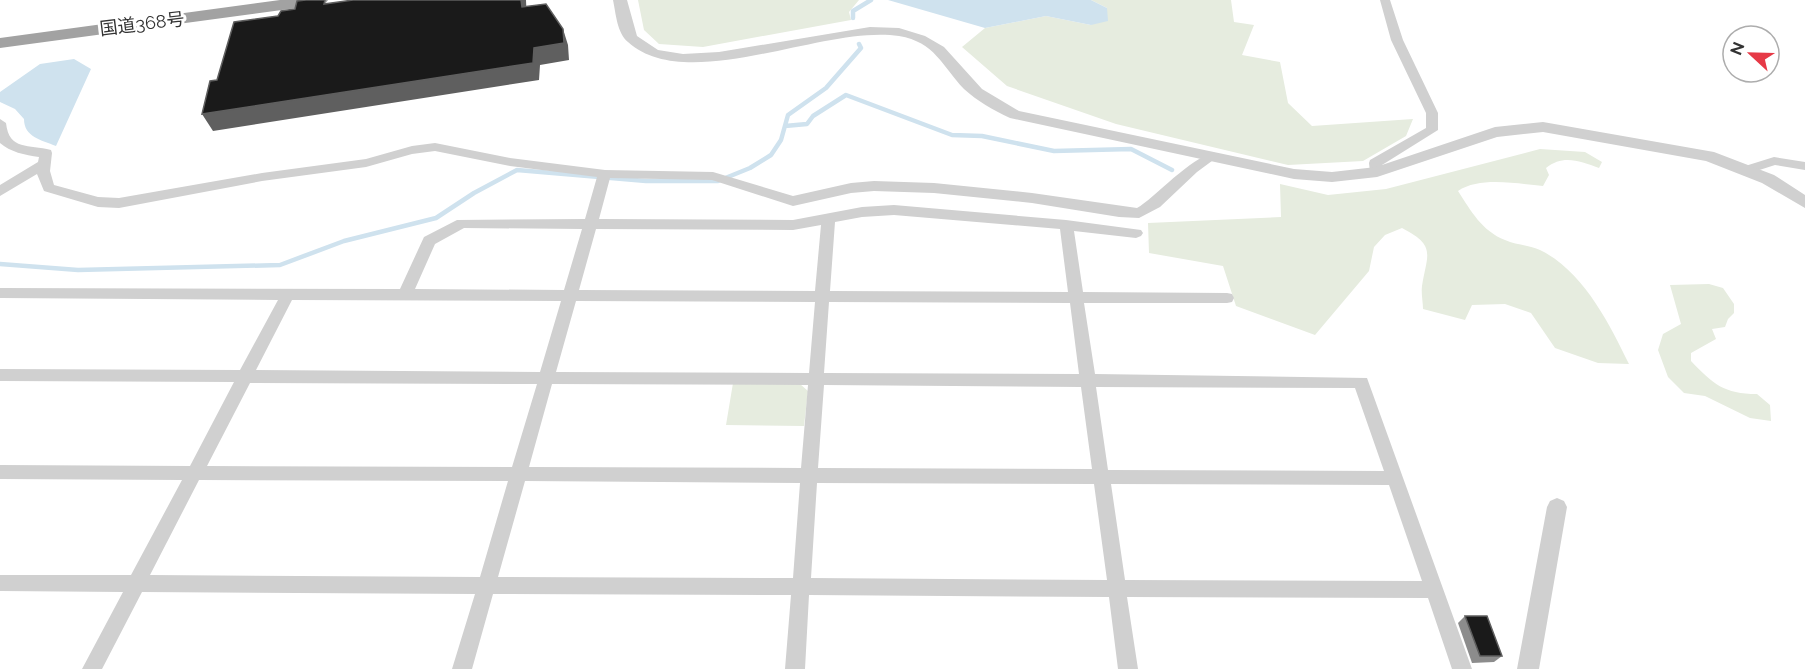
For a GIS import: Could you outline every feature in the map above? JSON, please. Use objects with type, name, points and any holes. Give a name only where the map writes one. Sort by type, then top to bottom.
[{"type":"highway","name":"国道368号","points":[[0,43],[320,0]]},
{"type":"street","points":[[620,0],[626,30],[630,37],[648,50],[666,57],[707,58],[864,30],[899,33],[934,46],[950,60],[959,75],[981,97],[1015,115],[1210,158],[1315,177],[1377,172],[1495,132],[1543,127],[1709,156],[1747,170],[1805,202]]},
{"type":"street","points":[[1377,172],[1375,163],[1432,130],[1432,113],[1397,40],[1385,0]]},
{"type":"street","points":[[0,123],[1,133],[15,147],[34,153],[46,153],[43,165],[44,182],[49,188],[98,201],[119,203],[262,177],[366,163],[428,147],[443,147],[603,179],[713,176],[793,201],[850,188],[922,188],[1032,198],[1139,213],[1155,204],[1192,170],[1210,158]]},
{"type":"street","points":[[1747,170],[1774,161],[1805,166]]},
{"type":"street","points":[[0,192],[43,165]]},
{"type":"street","points":[[462,669],[603,179]]},
{"type":"street","points":[[405,295],[429,241],[462,223],[793,225],[862,212],[894,210],[1136,233]]},
{"type":"street","points":[[795,669],[828,219]]},
{"type":"street","points":[[1066,225],[1128,669]]},
{"type":"street","points":[[92,669],[243,376],[288,294]]},
{"type":"street","points":[[2,296],[288,294],[1227,298]]},
{"type":"street","points":[[0,375],[1361,382],[1462,669]]},
{"type":"street","points":[[0,472],[1394,478]]},
{"type":"street","points":[[1529,669],[1557,507]]},
{"type":"street","points":[[0,583],[1435,590]]},
{"type":"shaded area","points":[[638,0],[859,0],[849,12],[851,20],[703,47],[659,44],[644,30]]},
{"type":"shaded area","points":[[1091,0],[1231,0],[1234,22],[1254,25],[1242,55],[1280,62],[1288,103],[1312,126],[1413,119],[1406,136],[1363,161],[1288,165],[1116,124],[1007,86],[962,47],[985,28],[1046,16],[1091,25],[1107,8]]},
{"type":"shaded area","points":[[1540,149],[1585,152],[1602,162],[1599,168],[1572,160],[1559,161],[1546,168],[1549,175],[1543,186],[1488,182],[1467,186],[1458,191],[1483,226],[1509,242],[1540,250],[1555,259],[1582,284],[1613,332],[1629,364],[1598,363],[1555,348],[1531,313],[1505,304],[1472,305],[1465,320],[1423,309],[1422,289],[1427,252],[1421,240],[1402,228],[1385,235],[1374,247],[1369,271],[1315,335],[1236,306],[1223,266],[1149,253],[1148,223],[1281,217],[1280,184],[1328,195],[1386,189]]},
{"type":"shaded area","points":[[1709,284],[1723,288],[1734,304],[1734,313],[1728,319],[1725,327],[1712,329],[1716,339],[1691,353],[1691,361],[1713,382],[1727,390],[1757,394],[1770,405],[1771,421],[1750,418],[1705,396],[1684,393],[1668,377],[1658,350],[1663,334],[1681,324],[1670,285]]},
{"type":"shaded area","points":[[733,383],[800,384],[808,391],[804,426],[726,425]]},
{"type":"water","points":[[888,0],[1091,0],[1107,8],[1108,21],[1091,25],[1046,16],[985,28]]},
{"type":"water","points":[[74,59],[91,69],[56,146],[30,134],[24,119],[15,109],[0,102],[0,92],[40,64]]},
{"type":"building","points":[[325,0],[324,4],[353,0],[521,0],[522,7],[546,4],[563,29],[564,43],[534,48],[533,63],[202,114],[210,81],[217,80],[234,22],[278,16],[281,11],[295,9],[297,1]]},
{"type":"building","points":[[1465,616],[1487,616],[1502,656],[1480,656]]},
{"type":"waterway","points":[[853,18],[853,11],[871,0]]},
{"type":"waterway","points":[[0,264],[78,270],[280,265],[344,241],[436,218],[474,193],[517,170],[646,181],[718,181],[750,168],[771,155],[781,140],[788,115],[826,88],[861,48],[859,44]]},
{"type":"waterway","points":[[785,126],[807,124],[813,116],[846,95],[952,135],[982,136],[1054,151],[1131,149],[1172,170]]}]
